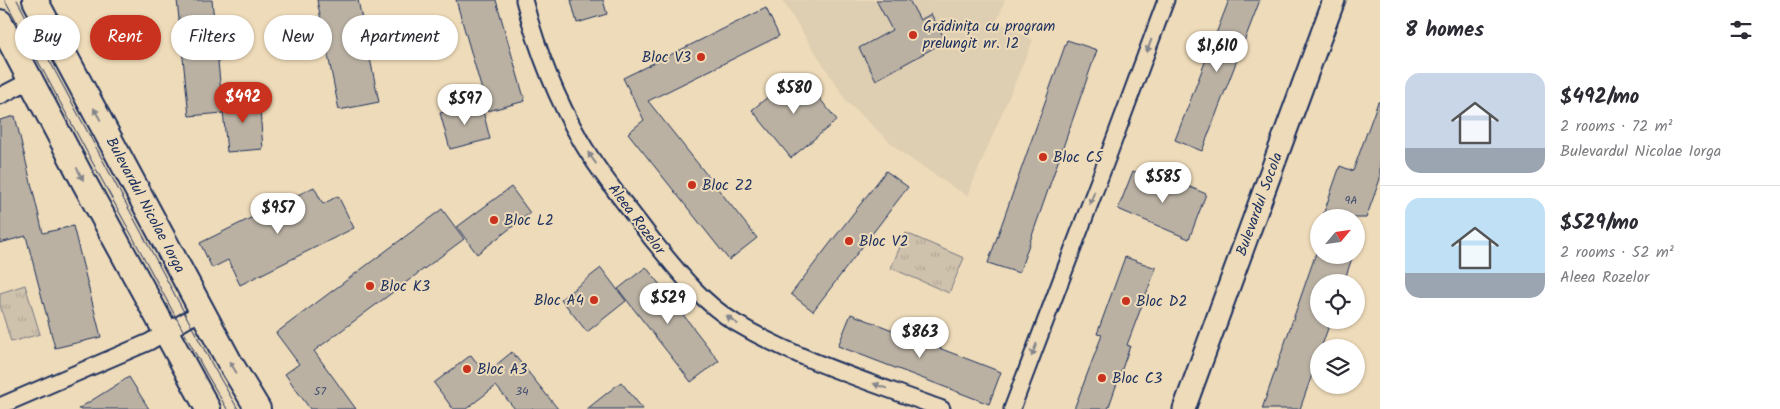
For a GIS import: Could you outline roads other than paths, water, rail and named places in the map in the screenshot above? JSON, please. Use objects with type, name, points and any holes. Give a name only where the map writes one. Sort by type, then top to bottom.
[{"type":"main road","name":"Bulevardul Nicolae Iorga","points":[[36,0],[228,361],[258,409]]},
{"type":"main road","name":"Bulevardul Socola","points":[[1184,409],[1334,0]]},
{"type":"main road","points":[[0,22],[84,182],[208,409]]},
{"type":"street","name":"Aleea Rozelor","points":[[524,0],[550,79],[582,144],[619,196],[698,294],[734,322],[779,347],[942,409]]},
{"type":"street","points":[[1012,409],[1166,0]]},
{"type":"street","points":[[0,96],[31,80]]},
{"type":"street","points":[[0,406],[149,342],[202,311]]},
{"type":"tram line","points":[[5,0],[227,409]]},
{"type":"tram line","points":[[17,0],[214,368],[238,409]]},
{"type":"place","name":"Grădinița cu program prelungit nr. 12","points":[[913,35]]},
{"type":"place","name":"Bloc V3","points":[[701,57]]},
{"type":"place","name":"Bloc C5","points":[[1043,157]]},
{"type":"place","name":"Bloc Z2","points":[[692,185]]},
{"type":"place","name":"Bloc L2","points":[[494,220]]},
{"type":"place","name":"Bloc V2","points":[[849,241]]},
{"type":"place","name":"Bloc K3","points":[[370,286]]},
{"type":"place","name":"Bloc A4","points":[[594,300]]},
{"type":"place","name":"Bloc D2","points":[[1126,301]]},
{"type":"place","name":"Bloc A3","points":[[467,369]]},
{"type":"place","name":"Bloc C3","points":[[1102,378]]}]
